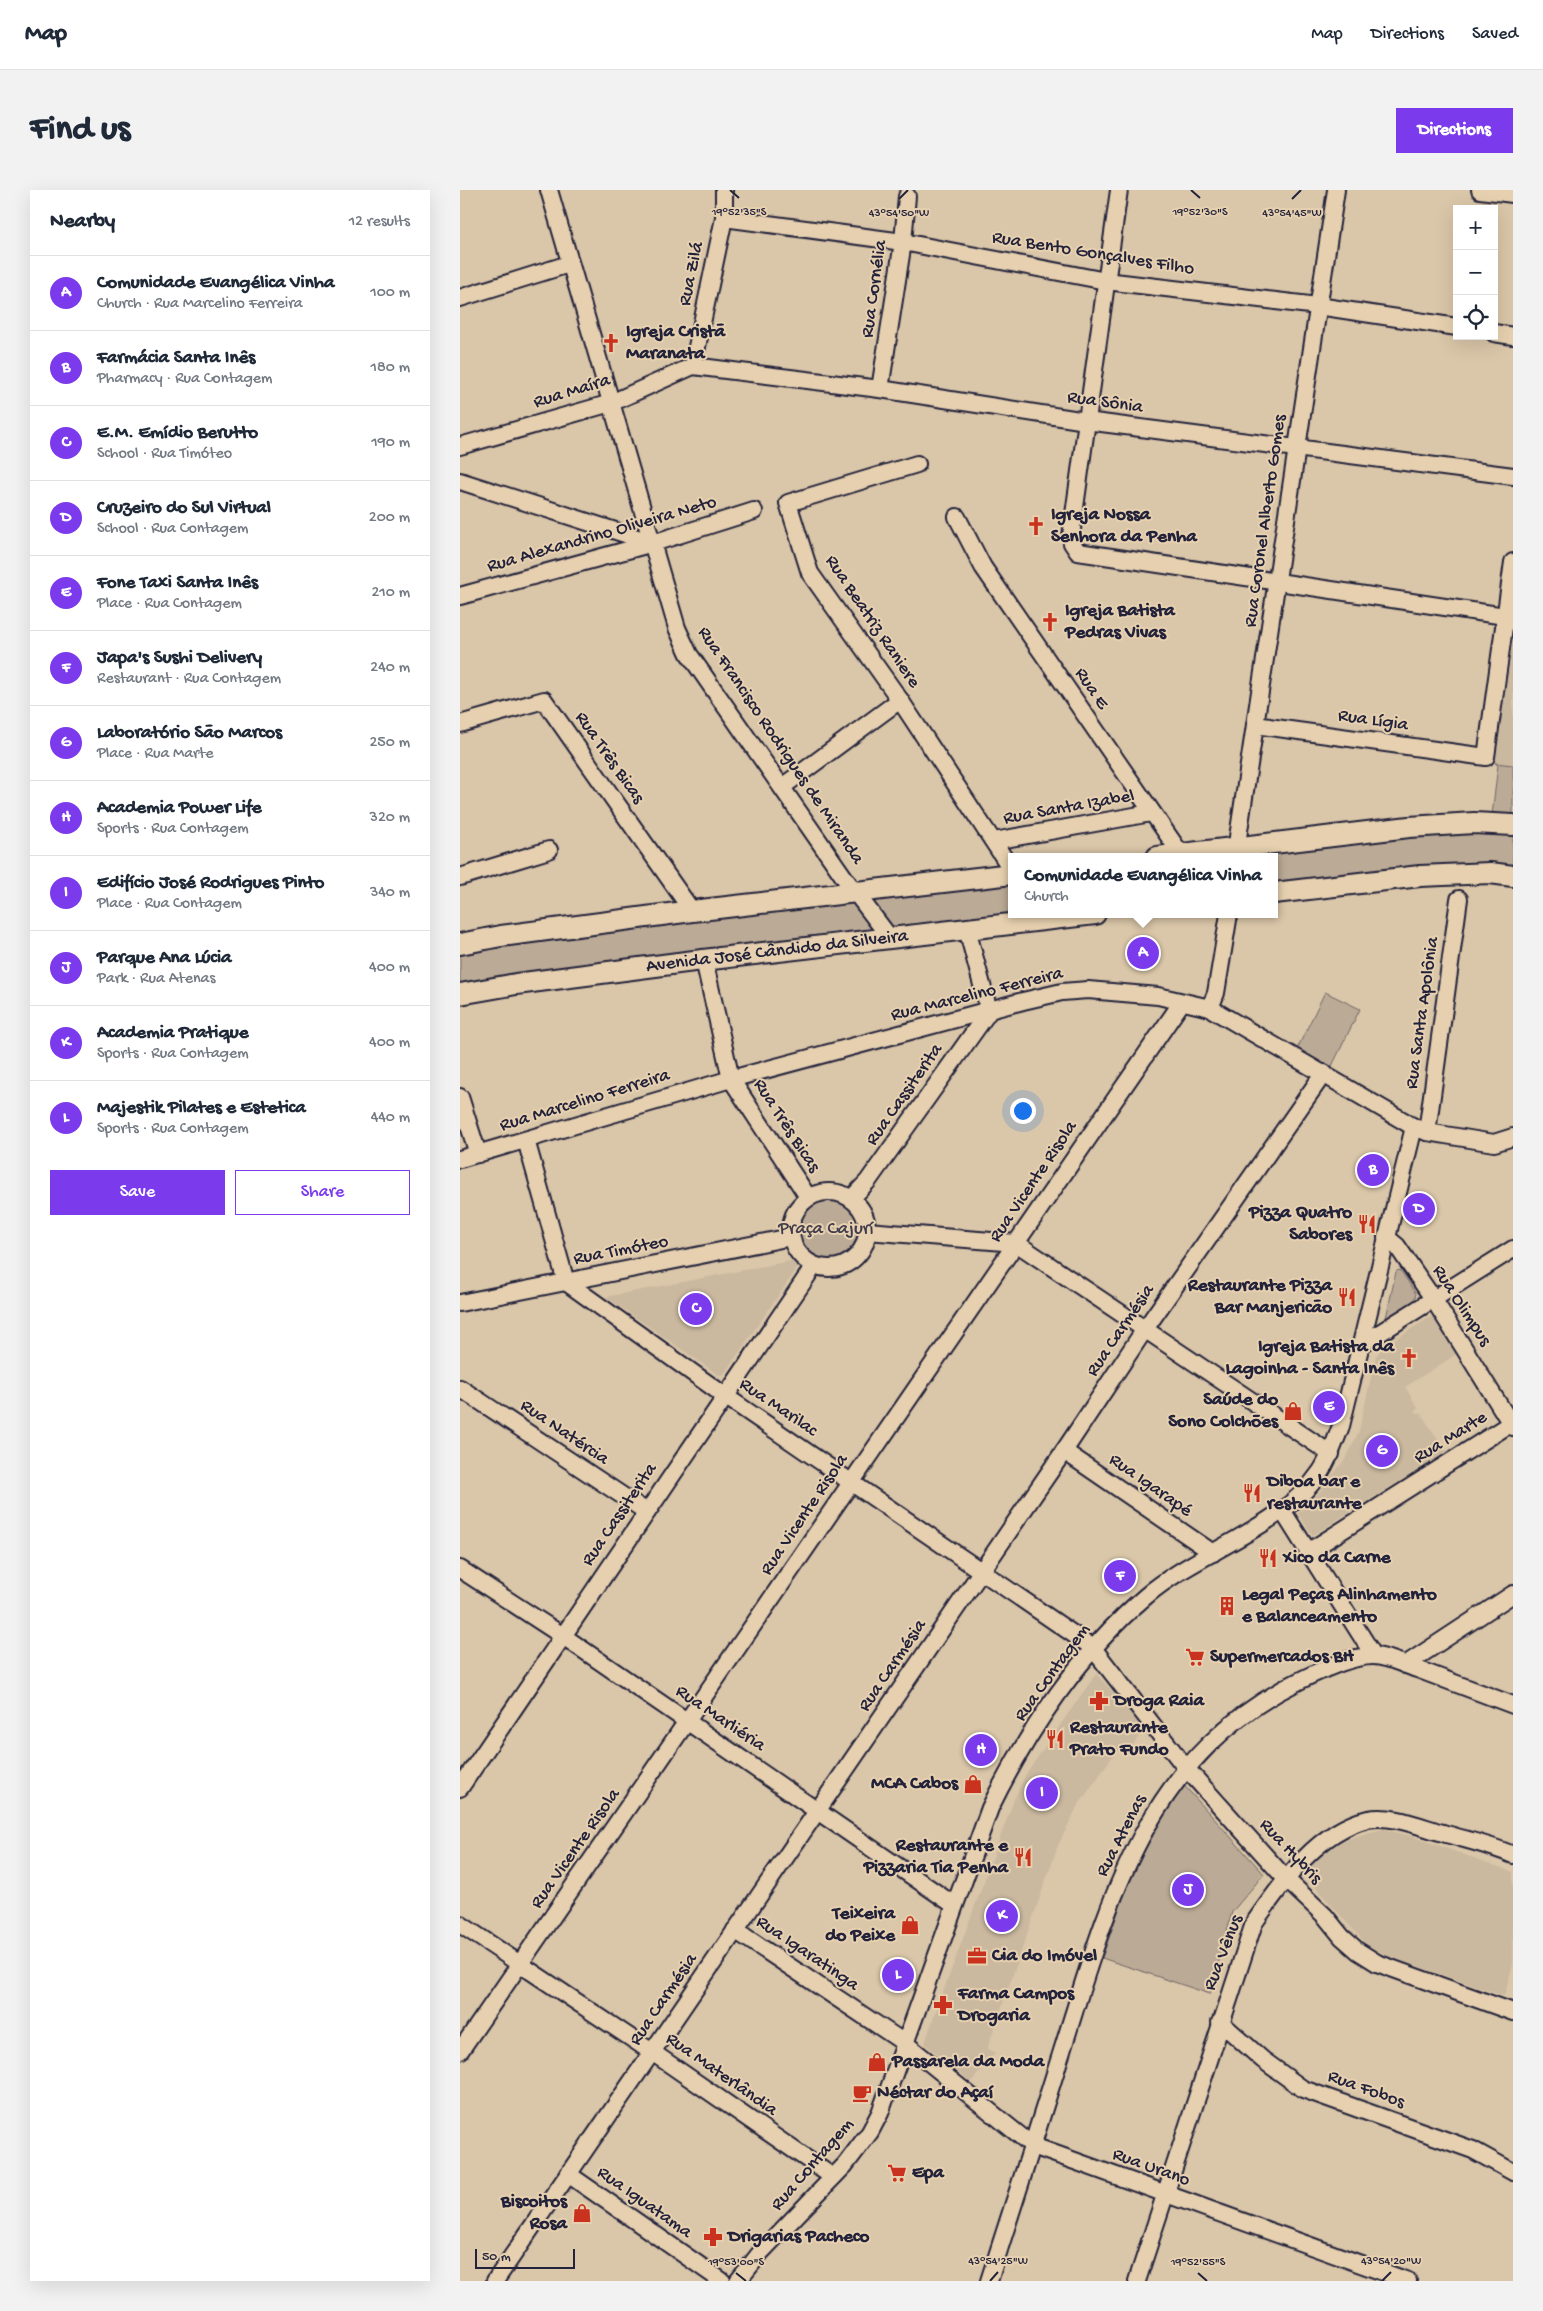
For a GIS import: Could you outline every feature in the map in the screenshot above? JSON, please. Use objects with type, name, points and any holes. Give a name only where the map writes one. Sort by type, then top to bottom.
[{"type":"main road","points":[[1208,853],[1236,852],[1427,825],[1474,823],[1513,825]]},
{"type":"main road","points":[[1278,893],[1420,876],[1473,873],[1513,876]]},
{"type":"main road","points":[[460,944],[501,936],[1008,874]]},
{"type":"main road","name":"Avenida José Cândido da Silveira","points":[[460,994],[516,984],[704,960],[1061,918]]},
{"type":"street","name":"Rua Francisco Rodrigues de Miranda","points":[[549,190],[569,264],[654,543],[676,628],[689,654],[846,880],[857,892],[890,938]]},
{"type":"street","name":"Rua Zilá","points":[[693,366],[724,218],[724,190]]},
{"type":"street","points":[[1119,190],[1071,536],[1074,547],[1082,554],[1505,616],[1513,562]]},
{"type":"street","name":"Rua Coronel Alberto Gomes","points":[[1236,852],[1336,190]]},
{"type":"street","points":[[1480,190],[1513,194]]},
{"type":"street","name":"Rua Cornélia","points":[[880,389],[907,196]]},
{"type":"street","name":"Rua Bento Gonçalves Filho","points":[[724,218],[902,242],[1106,281],[1318,306],[1453,326]]},
{"type":"street","points":[[460,298],[569,264]]},
{"type":"street","points":[[1498,334],[1513,336]]},
{"type":"street","name":"Rua Sônia","points":[[693,366],[880,389],[1086,421],[1513,476]]},
{"type":"street","name":"Rua Maíra","points":[[460,446],[611,403],[693,366]]},
{"type":"street","name":"Rua Beatriz Raniere","points":[[917,464],[788,504],[810,573],[900,700],[1008,864]]},
{"type":"street","points":[[460,481],[654,543]]},
{"type":"street","name":"Rua Alexandrino Oliveira Neto","points":[[460,596],[654,543],[754,511]]},
{"type":"street","name":"Rua E","points":[[957,517],[983,566],[1180,853]]},
{"type":"street","name":"Rua Lígia","points":[[1255,725],[1486,757],[1505,616]]},
{"type":"street","name":"Rua Três Bicas","points":[[460,724],[544,700],[692,912]]},
{"type":"street","points":[[782,787],[900,700]]},
{"type":"street","name":"Rua Santa Izabel","points":[[994,842],[1151,813]]},
{"type":"street","points":[[460,877],[549,850]]},
{"type":"street","name":"Rua Santa Apolônia","points":[[1421,1129],[1459,899]]},
{"type":"street","points":[[1210,1008],[1216,993],[1227,918]]},
{"type":"street","points":[[966,929],[989,1011]]},
{"type":"street","name":"Rua Três Bicas","points":[[704,960],[731,1079],[808,1197]]},
{"type":"street","name":"Rua Marcelino Ferreira","points":[[460,1159],[731,1079],[1062,992],[1088,990],[1158,996],[1210,1008],[1421,1129],[1494,1143],[1513,1137]]},
{"type":"street","name":"Rua Vicente Risola","points":[[460,2051],[1182,1002]]},
{"type":"street","name":"Rua Cassiterita","points":[[851,1199],[868,1181],[989,1011]]},
{"type":"street","name":"Rua Carmésia","points":[[495,2281],[819,1810],[1145,1329],[1324,1073]]},
{"type":"street","points":[[460,1097],[478,1154]]},
{"type":"street","name":"Rua Contagem","points":[[738,2281],[755,2258],[858,2149],[873,2126],[889,2092],[990,1808],[1007,1773],[1092,1647],[1148,1594],[1282,1510],[1308,1487],[1321,1471],[1331,1454],[1341,1426],[1386,1237],[1421,1129]]},
{"type":"street","points":[[526,1140],[566,1282]]},
{"type":"street","points":[[830,1192],[851,1199],[860,1208],[865,1219],[867,1231],[861,1251],[845,1265],[824,1268],[814,1266],[799,1254],[791,1237],[793,1214],[808,1197],[830,1192]]},
{"type":"street","points":[[867,1231],[1016,1243],[1331,1454]]},
{"type":"street","name":"Rua Timóteo","points":[[460,1303],[791,1237]]},
{"type":"street","name":"Rua Olimpus","points":[[1386,1237],[1397,1246],[1434,1300],[1512,1424]]},
{"type":"street","points":[[1359,1346],[1513,1249]]},
{"type":"street","name":"Rua Cassiterita","points":[[460,1788],[814,1266]]},
{"type":"street","name":"Rua Marilac","points":[[566,1282],[725,1396],[1092,1647]]},
{"type":"street","name":"Rua Natércia","points":[[460,1388],[647,1512]]},
{"type":"street","name":"Rua Marte","points":[[1308,1552],[1512,1424]]},
{"type":"street","name":"Rua Igarapé","points":[[1064,1451],[1213,1553]]},
{"type":"street","points":[[1282,1510],[1374,1656]]},
{"type":"street","name":"Rua Marliéria","points":[[460,1569],[563,1636],[819,1810],[954,1905]]},
{"type":"street","points":[[1405,1665],[1513,1594]]},
{"type":"street","name":"Rua Hybris","points":[[1092,1647],[1186,1768],[1285,1878],[1325,1916],[1347,1942],[1377,1963],[1513,2012]]},
{"type":"street","name":"Rua Atenas","points":[[989,2281],[1097,1939],[1131,1855],[1154,1812],[1186,1768],[1218,1734],[1246,1712],[1282,1689],[1338,1664],[1374,1656],[1405,1665],[1513,1705]]},
{"type":"street","name":"Rua Vênus","points":[[1137,2281],[1220,2022],[1254,1923],[1285,1878],[1318,1847],[1342,1830],[1369,1819],[1398,1820],[1510,1852]]},
{"type":"street","name":"Rua Materlândia","points":[[460,1924],[521,1963],[833,2177]]},
{"type":"street","name":"Rua Igaratinga","points":[[735,1930],[906,2044]]},
{"type":"street","name":"Rua Fobos","points":[[1220,2022],[1263,2060],[1303,2089],[1473,2150],[1513,2172]]},
{"type":"street","name":"Rua Urano","points":[[906,2044],[1033,2146],[1408,2281]]},
{"type":"street","name":"Rua Iguatama","points":[[568,2174],[722,2281]]},
{"type":"shaded area","points":[[1513,641],[1513,816],[1492,815],[1498,765],[1495,763],[1495,753]]},
{"type":"shaded area","points":[[796,1260],[798,1267],[724,1374],[719,1375],[606,1297]]},
{"type":"shaded area","points":[[1434,1315],[1458,1353],[1405,1387],[1418,1408],[1414,1412],[1421,1414],[1446,1452],[1313,1535],[1298,1514],[1318,1494],[1347,1457],[1359,1431],[1376,1356],[1384,1346]]},
{"type":"shaded area","points":[[1096,1674],[1146,1727],[1125,1755],[1117,1750],[1077,1807],[1058,1845],[987,2049],[995,2053],[971,2082],[925,2044],[1014,1800],[1026,1774]]},
{"type":"shaded area","points":[[1383,1829],[1411,1836],[1513,1872],[1513,1964],[1504,1996],[1388,1956],[1366,1944],[1304,1874],[1320,1855],[1341,1841]]},
{"type":"green space","points":[[1495,763],[1513,765],[1513,816],[1492,815],[1498,765]]},
{"type":"green space","points":[[1454,830],[1513,832],[1513,870],[1278,886],[1278,853],[1275,853]]},
{"type":"green space","points":[[1008,881],[1008,915],[896,930],[870,898]]},
{"type":"green space","points":[[853,899],[877,932],[460,988],[460,951]]},
{"type":"green space","points":[[1325,992],[1360,1009],[1330,1070],[1296,1051]]},
{"type":"green space","name":"Praça Cajurí","points":[[826,1196],[838,1198],[849,1205],[856,1216],[858,1228],[856,1240],[849,1251],[838,1258],[826,1260],[814,1258],[803,1251],[796,1240],[794,1228],[796,1216],[803,1205],[814,1198]]},
{"type":"green space","points":[[1398,1270],[1401,1271],[1416,1294],[1414,1301],[1386,1318],[1396,1272]]},
{"type":"green space","points":[[1181,1782],[1264,1874],[1232,1912],[1210,1994],[1102,1958],[1139,1852]]},
{"type":"place","name":"Igreja Cristã Maranata","points":[[611,343]]},
{"type":"place","name":"Igreja Nossa Senhora da Penha","points":[[1036,526]]},
{"type":"place","name":"Igreja Batista Pedras Vivas","points":[[1050,622]]},
{"type":"place","name":"Comunidade Evangélica Vinha","points":[[1143,953]]},
{"type":"place","name":"Farmácia Santa Inês","points":[[1373,1170]]},
{"type":"place","name":"Cruzeiro do Sul Virtual","points":[[1419,1209]]},
{"type":"place","name":"Pizza Quatro Sabores","points":[[1367,1224]]},
{"type":"place","name":"Restaurante Pizza Bar Manjericão","points":[[1347,1297]]},
{"type":"place","name":"E.M. Emídio Berutto","points":[[696,1309]]},
{"type":"place","name":"Igreja Batista da Lagoinha - Santa Inês","points":[[1409,1358]]},
{"type":"place","name":"Fone Taxi Santa Inês","points":[[1329,1407]]},
{"type":"place","name":"Saúde do Sono Colchões","points":[[1293,1411]]},
{"type":"place","name":"Laboratório São Marcos","points":[[1382,1451]]},
{"type":"place","name":"Diboa bar e restaurante","points":[[1252,1493]]},
{"type":"place","name":"Xico da Carne","points":[[1268,1558]]},
{"type":"place","name":"Japa's Sushi Delivery","points":[[1120,1576]]},
{"type":"place","name":"Legal Peças Alinhamento e Balanceamento","points":[[1227,1606]]},
{"type":"place","name":"Supermercados BH","points":[[1195,1657]]},
{"type":"place","name":"Droga Raia","points":[[1099,1701]]},
{"type":"place","name":"Restaurante Prato Fundo","points":[[1055,1739]]},
{"type":"place","name":"Academia Power Life","points":[[981,1750]]},
{"type":"place","name":"MCA Cabos","points":[[973,1784]]},
{"type":"place","name":"Edifício José Rodrigues Pinto","points":[[1042,1793]]},
{"type":"place","name":"Restaurante e Pizzaria Tia Penha","points":[[1023,1857]]},
{"type":"place","name":"Parque Ana Lúcia","points":[[1188,1890]]},
{"type":"place","name":"Academia Pratique","points":[[1002,1916]]},
{"type":"place","name":"Teixeira do Peixe","points":[[910,1925]]},
{"type":"place","name":"Cia do Imóvel","points":[[977,1956]]},
{"type":"place","name":"Majestik Pilates e Estetica","points":[[898,1975]]},
{"type":"place","name":"Farma Campos Drogaria","points":[[943,2005]]},
{"type":"place","name":"Passarela da Moda","points":[[877,2062]]},
{"type":"place","name":"Néctar do Açaí","points":[[862,2093]]},
{"type":"place","name":"Epa","points":[[897,2173]]},
{"type":"place","name":"Biscoitos Rosa","points":[[582,2213]]},
{"type":"place","name":"Drigarias Pacheco","points":[[713,2237]]}]
